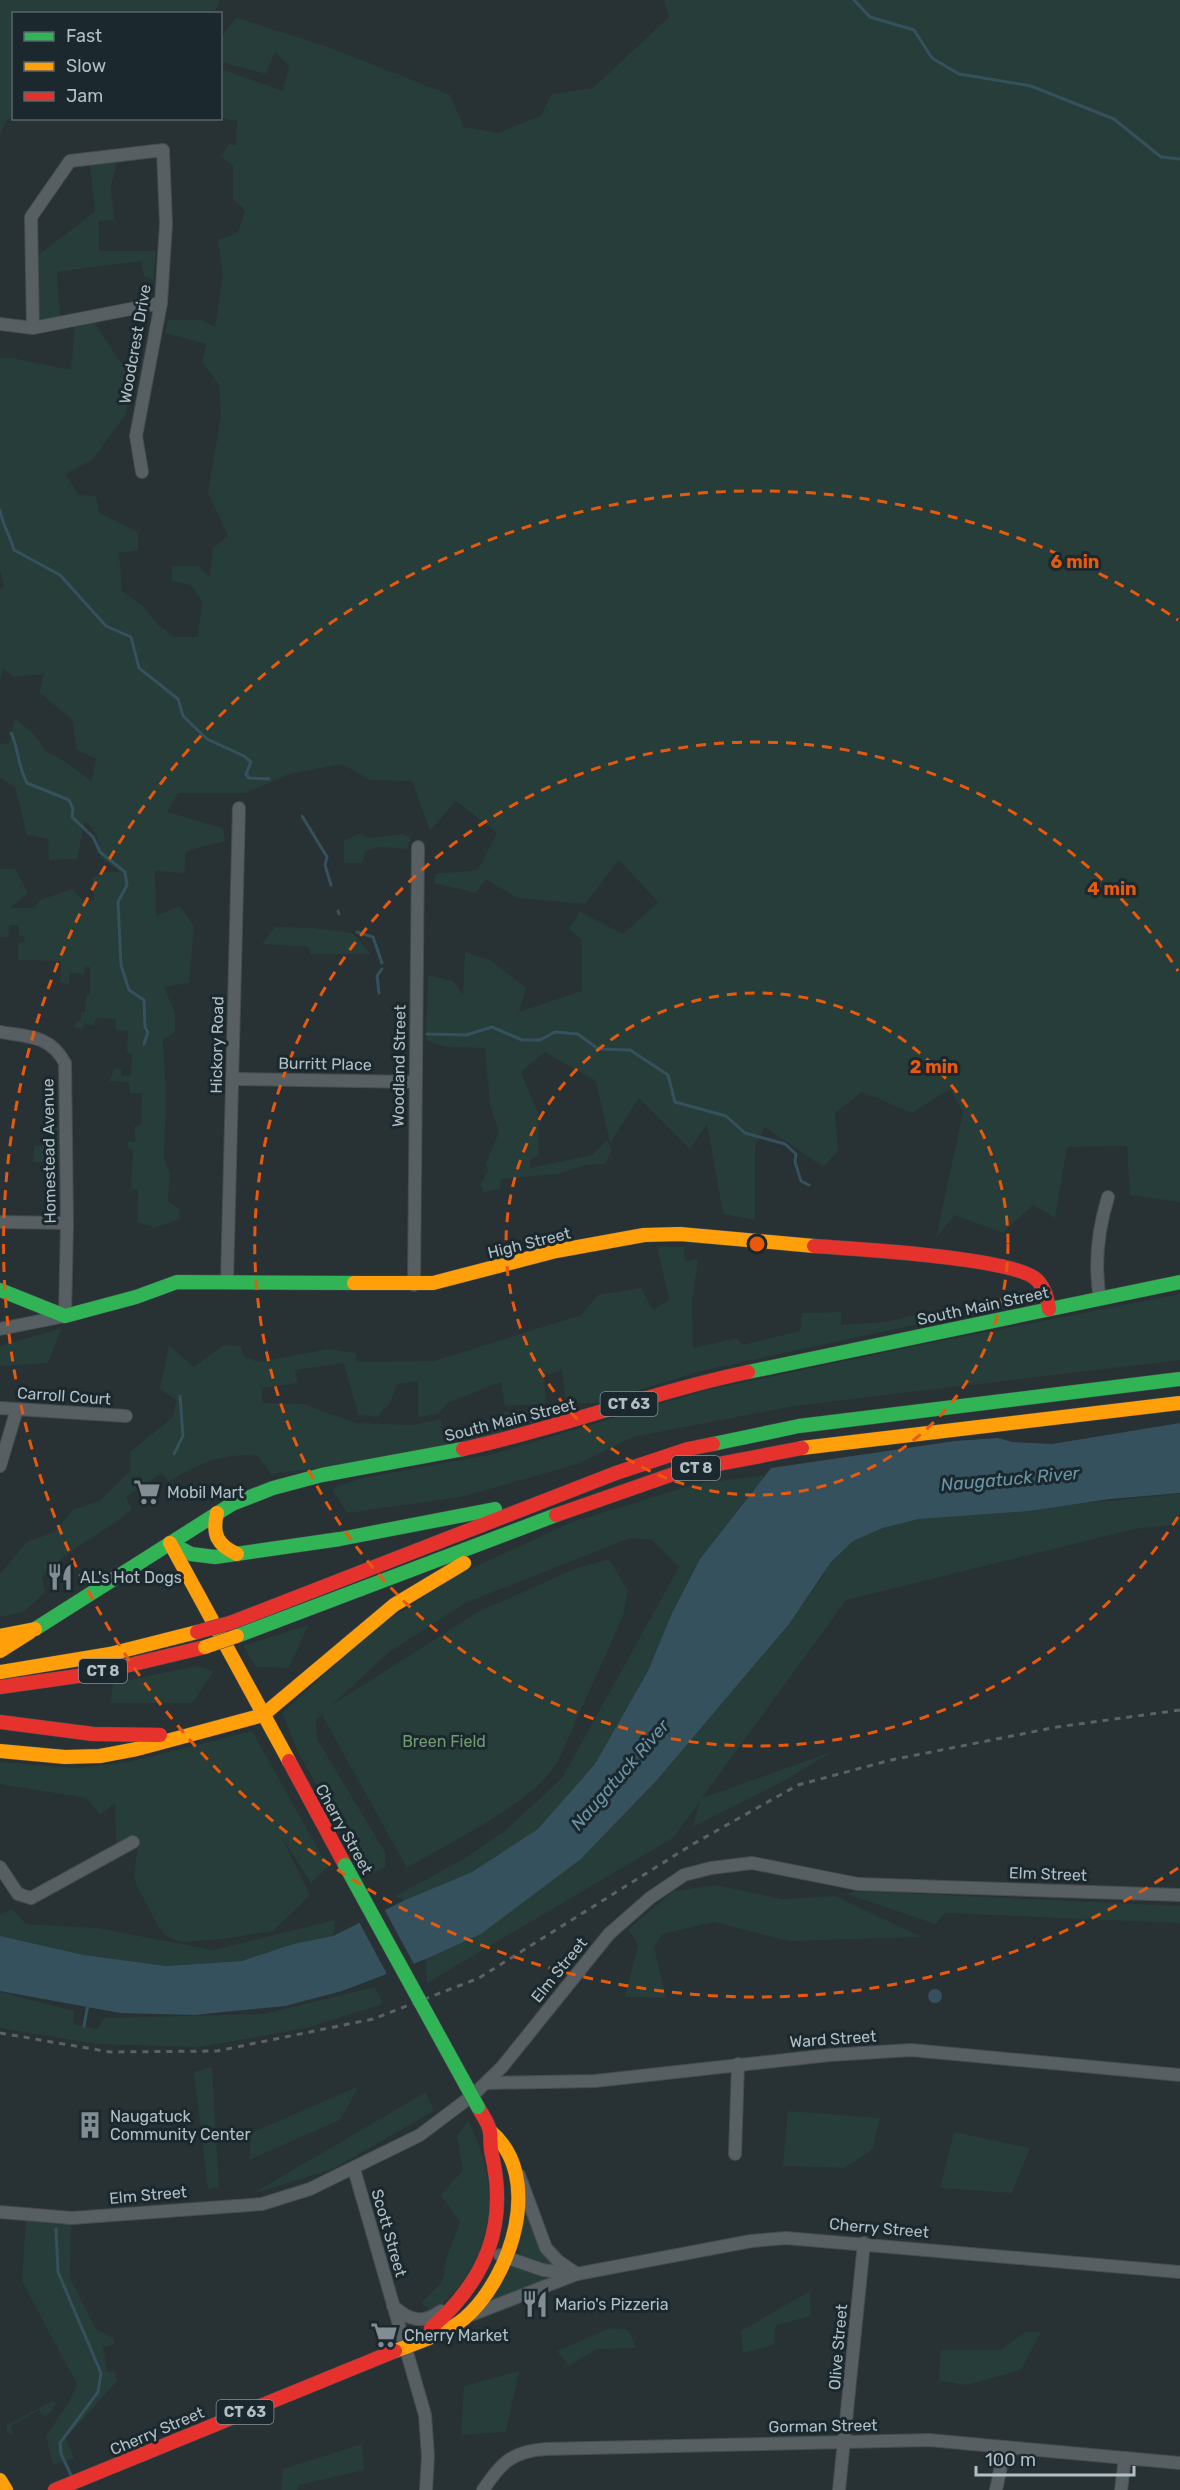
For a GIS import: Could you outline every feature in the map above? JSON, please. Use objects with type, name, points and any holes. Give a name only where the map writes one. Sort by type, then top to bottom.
[{"type":"main road","name":"High Street","points":[[65,1316],[136,1297],[177,1282],[414,1285],[455,1279],[556,1251],[644,1235],[680,1234],[950,1258],[996,1265],[1035,1278],[1045,1292],[1048,1309]]},
{"type":"main road","name":"CT 63","points":[[1100,1299],[1180,1282]]},
{"type":"main road","points":[[0,1290],[65,1316]]},
{"type":"main road","name":"South Main Street","points":[[0,1651],[217,1513],[254,1495],[291,1482],[520,1437],[701,1382],[1100,1299]]},
{"type":"main road","name":"CT 8","points":[[0,1672],[110,1654],[230,1623],[566,1493],[688,1449],[762,1432],[1180,1379]]},
{"type":"main road","name":"CT 8","points":[[0,1687],[101,1672],[205,1647],[610,1494],[682,1471],[758,1455],[1180,1403]]},
{"type":"main road","points":[[170,1543],[202,1557],[237,1554],[448,1520],[566,1493]]},
{"type":"main road","points":[[0,1751],[65,1757],[100,1756],[263,1715],[413,1592],[467,1561],[610,1494]]},
{"type":"main road","points":[[217,1513],[214,1536],[219,1545],[237,1554]]},
{"type":"main road","name":"Cherry Street","points":[[55,2490],[405,2347],[466,2317],[495,2283],[508,2258],[517,2224],[516,2169],[501,2139],[490,2131],[170,1543]]},
{"type":"main road","points":[[0,1636],[35,1629]]},
{"type":"main road","points":[[0,1722],[93,1734],[196,1732]]},
{"type":"main road","name":"Cherry Street","points":[[405,2347],[449,2313],[490,2251],[499,2199],[489,2144],[490,2131]]},
{"type":"street","name":"Woodcrest Drive","points":[[33,328],[31,217],[70,161],[163,150],[166,224],[161,303],[136,436],[142,472]]},
{"type":"street","points":[[0,324],[33,328],[161,303]]},
{"type":"street","name":"Hickory Road","points":[[227,1282],[234,1079],[239,808]]},
{"type":"street","name":"Woodland Street","points":[[414,1285],[418,847]]},
{"type":"street","name":"Homestead Avenue","points":[[0,1032],[47,1041],[57,1047],[65,1063],[67,1223],[65,1316]]},
{"type":"street","name":"Burritt Place","points":[[234,1079],[415,1082]]},
{"type":"street","points":[[1100,1299],[1098,1252],[1100,1222],[1108,1197]]},
{"type":"street","points":[[0,1222],[67,1223]]},
{"type":"street","name":"High Street","points":[[0,1329],[65,1316]]},
{"type":"street","name":"Carroll Court","points":[[0,1408],[126,1416]]},
{"type":"street","points":[[0,1466],[17,1408]]},
{"type":"street","points":[[0,1867],[18,1894],[31,1898],[133,1842]]},
{"type":"street","name":"Elm Street","points":[[0,2212],[72,2218],[262,2204],[310,2189],[354,2169],[420,2135],[488,2083],[609,1935],[650,1898],[684,1875],[702,1870],[752,1863],[858,1884],[1180,1895]]},
{"type":"street","name":"Ward Street","points":[[488,2083],[595,2080],[738,2064],[911,2050],[1180,2075]]},
{"type":"street","points":[[735,2154],[738,2064]]},
{"type":"street","name":"Scott Street","points":[[354,2169],[425,2415],[428,2456],[426,2490]]},
{"type":"street","name":"Cherry Street","points":[[516,2169],[527,2191],[546,2248],[558,2261],[577,2274]]},
{"type":"street","name":"Cherry Street","points":[[466,2317],[577,2274],[768,2239],[806,2238],[1180,2272]]},
{"type":"street","name":"Olive Street","points":[[839,2490],[864,2243]]},
{"type":"street","name":"Cherry Street","points":[[490,2251],[552,2272],[577,2274]]},
{"type":"street","points":[[393,2306],[411,2319],[423,2320],[460,2298]]},
{"type":"street","name":"Gorman Street","points":[[483,2490],[508,2458],[526,2450],[929,2440],[1180,2463]]},
{"type":"street","points":[[996,2490],[1005,2447]]},
{"type":"street","points":[[1121,2490],[1125,2458]]},
{"type":"green space","points":[[0,0],[220,0],[214,12],[12,12],[12,118],[7,120],[0,135]]},
{"type":"green space","points":[[664,0],[1180,0],[1180,1202],[1130,1195],[1127,1146],[1067,1147],[1055,1218],[1033,1205],[1003,1233],[955,1215],[936,1238],[963,1112],[950,1089],[912,1113],[862,1092],[835,1113],[838,1151],[823,1167],[765,1127],[755,1146],[755,1220],[723,1214],[707,1124],[690,1149],[639,1098],[610,1143],[596,1081],[545,1052],[521,1072],[538,1113],[539,1155],[530,1160],[530,1168],[592,1155],[607,1140],[612,1150],[605,1164],[586,1165],[557,1174],[501,1179],[500,1189],[484,1192],[480,1185],[488,1171],[486,1164],[499,1132],[490,1105],[485,1048],[445,1047],[426,1040],[428,975],[453,981],[463,995],[465,952],[490,960],[526,988],[519,1012],[582,991],[582,940],[569,928],[580,912],[623,934],[658,902],[619,860],[585,904],[517,898],[486,879],[476,893],[434,883],[435,874],[478,870],[497,833],[456,801],[430,831],[412,781],[370,780],[342,764],[289,774],[246,793],[178,793],[167,812],[223,828],[225,841],[186,851],[184,873],[155,871],[156,916],[180,906],[194,926],[189,983],[164,987],[175,1013],[175,1032],[163,1040],[166,1096],[164,1159],[170,1172],[168,1201],[179,1209],[180,1219],[154,1228],[137,1222],[138,1189],[131,1189],[133,1150],[127,1148],[128,1142],[135,1142],[135,1126],[141,1125],[142,1093],[130,1093],[129,1082],[109,1081],[115,1068],[121,1069],[121,1076],[131,1075],[132,1054],[127,1053],[128,1031],[116,1030],[116,1019],[96,1018],[94,1025],[84,1024],[83,1029],[74,1027],[77,1021],[81,1021],[81,1012],[85,1012],[86,995],[90,994],[90,967],[85,967],[84,974],[69,973],[69,984],[60,983],[61,961],[18,960],[18,943],[25,942],[24,936],[19,936],[19,925],[9,925],[8,937],[0,937],[0,869],[15,869],[28,893],[10,908],[34,908],[40,900],[72,889],[83,901],[94,900],[92,879],[101,872],[120,872],[101,858],[97,834],[85,821],[77,859],[49,860],[48,839],[27,835],[15,787],[0,778],[0,744],[9,743],[15,718],[36,736],[46,752],[58,757],[92,781],[96,759],[77,750],[72,720],[39,692],[44,674],[14,677],[3,668],[0,682],[0,590],[4,586],[0,570],[0,358],[12,358],[71,370],[75,323],[95,323],[119,361],[132,370],[126,414],[92,460],[65,474],[79,495],[96,496],[99,513],[138,532],[138,550],[119,553],[122,591],[143,606],[157,624],[174,637],[198,637],[202,601],[191,585],[172,581],[172,566],[198,566],[210,577],[213,548],[228,536],[208,493],[221,416],[219,385],[202,362],[206,344],[165,333],[168,320],[202,320],[215,327],[223,275],[218,240],[238,233],[245,210],[233,199],[233,166],[221,156],[229,144],[236,145],[237,121],[222,118],[222,69],[283,91],[289,66],[275,52],[266,74],[222,62],[222,37],[236,17],[334,49],[450,95],[464,127],[499,133],[541,115],[552,94],[593,88],[669,17]]},
{"type":"green space","points":[[117,162],[111,187],[114,220],[99,221],[99,251],[156,251],[153,280],[144,276],[141,261],[57,272],[60,318],[39,321],[38,255],[95,212],[90,165]]},
{"type":"green space","points":[[361,833],[368,838],[403,834],[411,837],[407,849],[380,847],[366,851],[362,863],[344,863],[344,840]]},
{"type":"green space","points":[[275,927],[313,928],[352,933],[371,954],[310,954],[309,947],[262,944]]},
{"type":"green space","points":[[55,1125],[59,1125],[59,1162],[33,1162],[34,1146],[44,1145],[45,1139],[53,1139]]},
{"type":"green space","points":[[657,1246],[684,1247],[685,1261],[698,1259],[692,1302],[693,1348],[736,1338],[743,1345],[800,1331],[802,1313],[841,1312],[841,1325],[885,1322],[923,1313],[924,1323],[701,1371],[597,1403],[566,1403],[562,1370],[544,1376],[546,1404],[505,1406],[501,1382],[448,1403],[438,1414],[418,1417],[418,1381],[397,1384],[389,1406],[382,1410],[379,1417],[358,1415],[344,1363],[295,1370],[297,1383],[262,1388],[262,1403],[303,1404],[357,1423],[412,1425],[441,1419],[442,1436],[478,1428],[480,1420],[496,1419],[501,1412],[567,1410],[495,1434],[421,1451],[346,1464],[271,1474],[258,1456],[246,1455],[211,1461],[169,1482],[162,1473],[126,1497],[132,1509],[74,1549],[42,1577],[45,1592],[24,1612],[0,1617],[0,1574],[27,1542],[54,1532],[74,1509],[100,1501],[131,1470],[130,1452],[173,1417],[176,1400],[160,1389],[169,1345],[194,1367],[223,1345],[241,1346],[244,1356],[258,1362],[329,1349],[356,1353],[357,1362],[434,1361],[581,1315],[598,1295],[641,1288],[653,1310],[669,1300]]},
{"type":"green space","points":[[1180,1294],[1180,1360],[794,1406],[633,1437],[578,1464],[461,1497],[347,1513],[332,1489],[358,1479],[493,1454],[707,1390]]},
{"type":"green space","points":[[62,1328],[48,1363],[0,1366],[0,1346]]},
{"type":"green space","name":"Breen Field","points":[[765,1475],[700,1559],[672,1613],[648,1671],[595,1764],[539,1829],[472,1872],[405,1900],[395,1896],[464,1859],[506,1830],[562,1778],[679,1567],[652,1540],[631,1538],[467,1602],[389,1652],[332,1705],[476,1613],[574,1569],[609,1559],[628,1591],[623,1616],[559,1759],[548,1775],[512,1806],[407,1868],[322,1715],[316,1720],[317,1739],[385,1852],[385,1867],[368,1876],[298,1752],[282,1713],[377,1627],[459,1574],[572,1522],[696,1484]]},
{"type":"green space","points":[[1180,1494],[1180,1524],[1135,1529],[846,1600],[702,1798],[834,1751],[782,1782],[693,1827],[700,1801],[673,1838],[427,1983],[426,1959],[481,1934],[581,1859],[657,1780],[813,1590],[831,1562],[853,1541],[883,1528],[919,1519]]},
{"type":"green space","points":[[308,1625],[289,1668],[256,1667],[243,1646]]},
{"type":"green space","points":[[198,1666],[214,1671],[192,1703],[111,1703],[113,1683]]},
{"type":"green space","points":[[252,1731],[328,1867],[311,1883],[281,1836],[310,1895],[273,1931],[222,1939],[184,1942],[174,1940],[164,1934],[158,1926],[137,1886],[134,1877],[139,1836],[116,1843],[115,1803],[100,1815],[86,1798],[0,1784],[0,1762],[76,1768],[128,1762]]},
{"type":"green space","points":[[716,1885],[782,1899],[835,1896],[922,1937],[789,1941],[714,1922],[662,1934],[654,1947],[666,1998],[625,1997],[638,1945],[628,1929],[674,1891]]},
{"type":"green space","points":[[856,1891],[1180,1906],[1180,1923],[945,1913],[935,1924],[847,1894]]},
{"type":"green space","points":[[12,1909],[26,1924],[98,1928],[213,1950],[335,1920],[333,1936],[293,1944],[242,1961],[166,1966],[84,1955],[0,1936],[0,1915]]},
{"type":"green space","points":[[375,1987],[383,2004],[306,2028],[199,2047],[97,2044],[0,2028],[0,1992],[74,2011],[73,2024],[97,2029],[104,2018],[263,2014]]},
{"type":"green space","points":[[212,2067],[219,2187],[208,2189],[194,2072]]},
{"type":"green space","points":[[359,2086],[340,2120],[249,2160],[251,2133]]},
{"type":"green space","points":[[426,2092],[434,2111],[333,2169],[252,2194]]},
{"type":"green space","points":[[788,2111],[880,2118],[873,2149],[845,2168],[783,2166]]},
{"type":"green space","points":[[468,2121],[479,2146],[486,2172],[489,2198],[487,2223],[481,2247],[470,2270],[454,2292],[433,2312],[421,2303],[442,2282],[447,2256],[460,2222],[441,2195],[463,2170],[457,2136]]},
{"type":"green space","points":[[954,2132],[1030,2148],[1012,2193],[940,2188]]},
{"type":"green space","points":[[523,2199],[552,2265],[520,2255],[517,2248]]},
{"type":"green space","points":[[26,2219],[71,2222],[70,2277],[96,2329],[113,2338],[115,2344],[103,2347],[107,2372],[115,2371],[117,2381],[66,2438],[74,2458],[53,2465],[46,2436],[69,2402],[77,2384],[22,2281]]},
{"type":"green space","points":[[512,2266],[550,2280],[489,2304]]},
{"type":"green space","points":[[810,2291],[811,2316],[776,2325],[774,2345],[743,2353],[741,2331]]},
{"type":"green space","points":[[610,2328],[629,2330],[636,2348],[597,2349],[569,2366],[557,2351]]},
{"type":"green space","points":[[1026,2332],[1041,2332],[1021,2370],[967,2385],[939,2381],[941,2350],[1000,2350]]},
{"type":"green space","points":[[519,2371],[506,2432],[461,2435],[464,2386]]},
{"type":"green space","points":[[53,2401],[56,2404],[45,2418],[39,2410],[11,2426],[13,2435],[7,2432],[7,2425]]},
{"type":"green space","points":[[362,2444],[364,2470],[299,2485],[297,2490],[281,2490],[283,2469]]},
{"type":"water","name":"Naugatuck River","points":[[1180,1423],[1180,1493],[1110,1499],[1029,1511],[919,1519],[883,1528],[853,1541],[831,1562],[789,1624],[657,1780],[581,1859],[481,1934],[426,1959],[342,1991],[285,2006],[194,2015],[120,2013],[0,1991],[0,1936],[84,1955],[166,1966],[242,1961],[293,1944],[333,1936],[405,1900],[472,1872],[538,1829],[595,1764],[648,1671],[672,1613],[700,1559],[771,1468],[955,1441],[998,1438],[1012,1442],[1052,1444]]},
{"type":"water","points":[[935,1989],[940,1991],[942,1996],[940,2001],[935,2003],[930,2001],[928,1996],[930,1991]]},
{"type":"pier","points":[[383,1907],[415,1966],[388,1976],[358,1920]]},
{"type":"waterway","points":[[854,0],[870,17],[914,30],[932,58],[959,74],[1031,86],[1114,119],[1161,157],[1180,159]]},
{"type":"waterway","points":[[0,510],[14,550],[60,575],[106,626],[131,637],[139,668],[178,699],[183,716],[207,739],[244,756],[251,762],[246,774],[249,778],[269,779]]},
{"type":"waterway","points":[[11,733],[27,783],[69,800],[73,809],[72,817],[93,837],[100,852],[125,872],[127,885],[118,902],[121,965],[129,990],[144,1000],[145,1027],[148,1032],[144,1044]]},
{"type":"waterway","points":[[302,816],[327,857],[325,865],[331,885]]},
{"type":"waterway","points":[[357,932],[373,937],[382,963]]},
{"type":"waterway","points":[[379,993],[377,976],[382,969]]},
{"type":"waterway","points":[[427,1034],[466,1035],[492,1027],[522,1040],[540,1040],[555,1032],[578,1034],[598,1049],[630,1050],[668,1075],[675,1102],[726,1116],[745,1133],[785,1144],[796,1154],[795,1162],[801,1181],[809,1185]]},
{"type":"waterway","points":[[174,1454],[183,1436],[180,1396]]},
{"type":"waterway","points":[[84,2026],[88,2004]]},
{"type":"waterway","points":[[56,2229],[58,2272],[101,2373],[98,2392],[60,2443],[61,2454],[71,2475]]},
{"type":"railway","points":[[0,2033],[110,2052],[217,2051],[373,2019],[479,1978],[693,1844],[798,1785],[891,1760],[1057,1727],[1180,1710]]},
{"type":"traffic: fast","points":[[0,1290],[65,1316],[136,1297],[177,1282],[354,1283]]},
{"type":"traffic: fast","points":[[748,1372],[1180,1282]]},
{"type":"traffic: fast","points":[[713,1444],[799,1426],[1180,1379]]},
{"type":"traffic: fast","points":[[35,1629],[232,1504],[273,1488],[322,1475],[463,1449]]},
{"type":"traffic: fast","points":[[170,1543],[191,1554],[215,1557],[340,1539],[495,1509]]},
{"type":"traffic: fast","points":[[237,1636],[556,1515]]},
{"type":"traffic: fast","points":[[345,1865],[478,2107]]},
{"type":"traffic: slow","points":[[354,1283],[433,1283],[556,1251],[644,1235],[680,1234],[814,1246]]},
{"type":"traffic: slow","points":[[802,1448],[1180,1403]]},
{"type":"traffic: slow","points":[[217,1513],[215,1527],[218,1538],[225,1547],[237,1554]]},
{"type":"traffic: slow","points":[[170,1543],[289,1761]]},
{"type":"traffic: slow","points":[[0,1751],[65,1757],[100,1756],[137,1749],[263,1715],[394,1605],[464,1563]]},
{"type":"traffic: slow","points":[[0,1636],[35,1629]]},
{"type":"traffic: slow","points":[[0,1651],[30,1632]]},
{"type":"traffic: slow","points":[[0,1672],[110,1654],[197,1632]]},
{"type":"traffic: slow","points":[[205,1647],[237,1636]]},
{"type":"traffic: slow","points":[[395,2351],[441,2333],[465,2318],[482,2300],[508,2253],[515,2226],[518,2199],[516,2174],[507,2150],[490,2131]]},
{"type":"traffic: slow","points":[[0,2480],[6,2490]]},
{"type":"traffic: jam","points":[[814,1246],[931,1255],[998,1265],[1022,1272],[1037,1280],[1044,1290],[1049,1309]]},
{"type":"traffic: jam","points":[[463,1449],[748,1372]]},
{"type":"traffic: jam","points":[[230,1623],[616,1473],[688,1449],[713,1444]]},
{"type":"traffic: jam","points":[[556,1515],[682,1471],[802,1448]]},
{"type":"traffic: jam","points":[[197,1632],[230,1623]]},
{"type":"traffic: jam","points":[[0,1687],[92,1674],[205,1647]]},
{"type":"traffic: jam","points":[[0,1722],[93,1734],[160,1735]]},
{"type":"traffic: jam","points":[[289,1761],[345,1865]]},
{"type":"traffic: jam","points":[[431,2328],[450,2310],[479,2271],[494,2228],[497,2205],[490,2132],[478,2107]]},
{"type":"traffic: jam","points":[[55,2490],[395,2351]]},
{"type":"place","name":"Mobil Mart","points":[[147,1492]]},
{"type":"place","name":"AL's Hot Dogs","points":[[60,1577]]},
{"type":"place","name":"Naugatuck Community Center","points":[[90,2125]]},
{"type":"place","name":"Mario's Pizzeria","points":[[535,2304]]},
{"type":"place","name":"Cherry Market","points":[[384,2335]]}]
